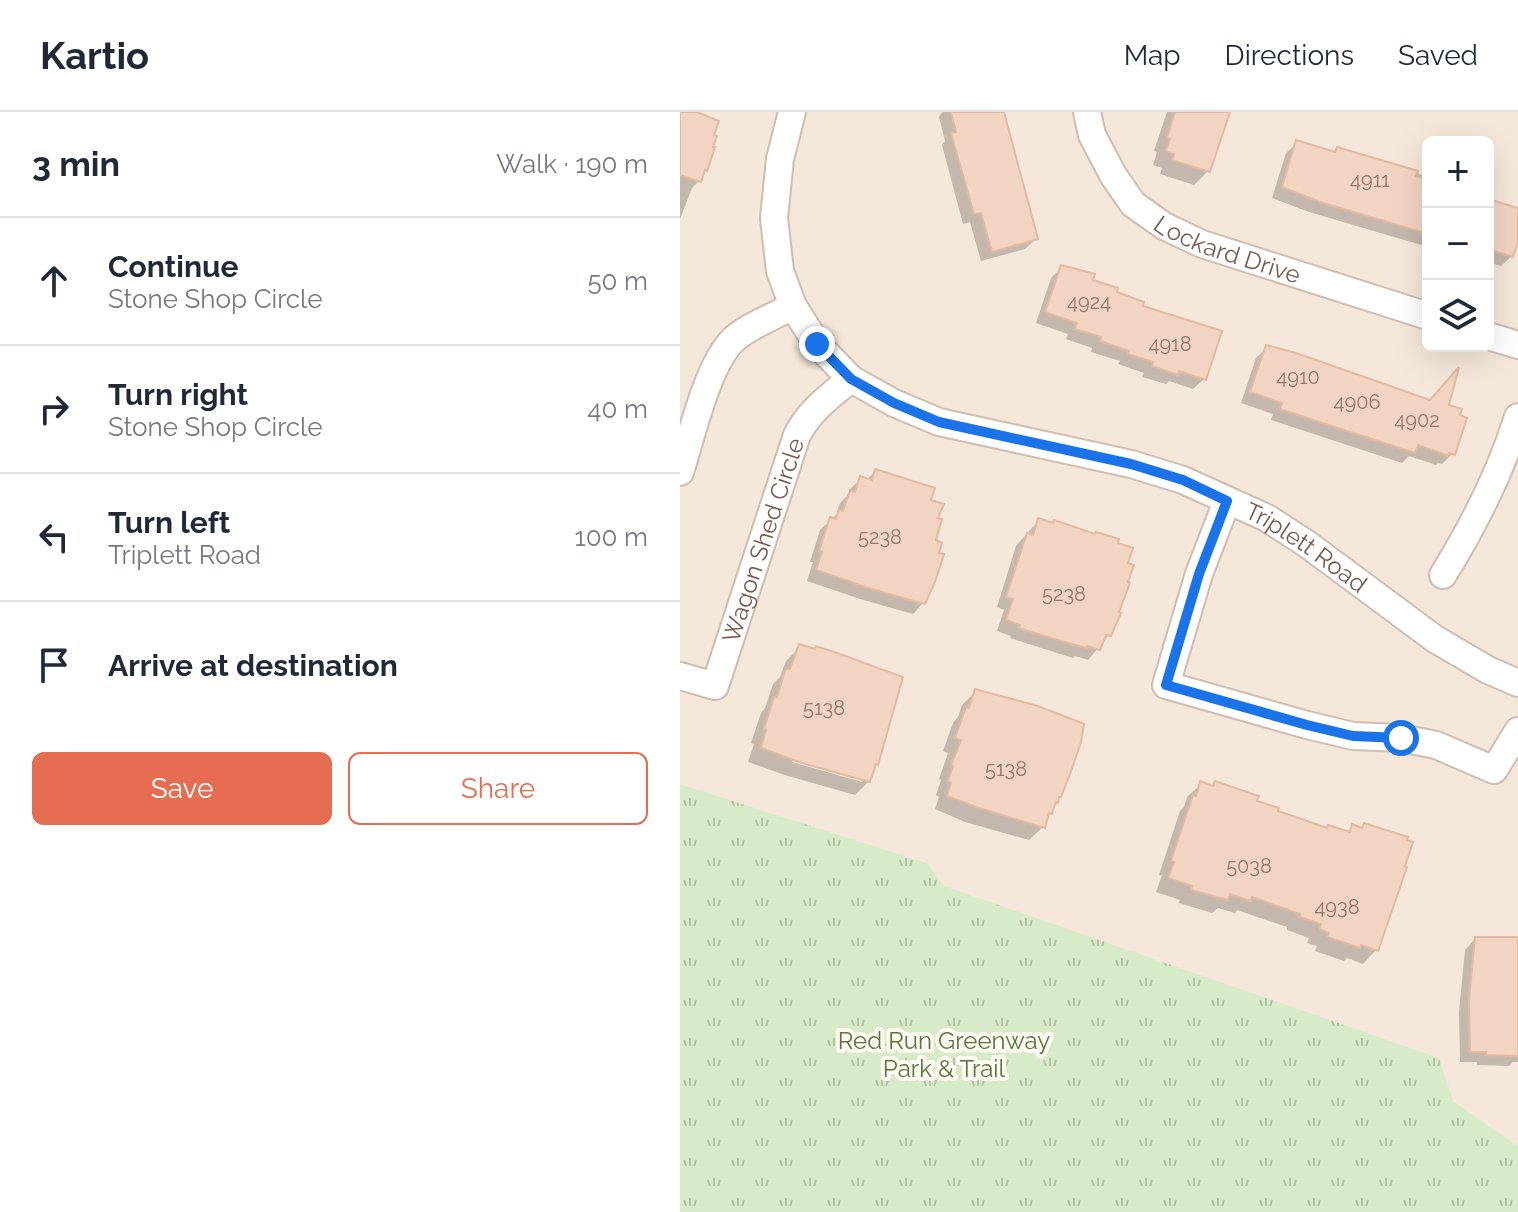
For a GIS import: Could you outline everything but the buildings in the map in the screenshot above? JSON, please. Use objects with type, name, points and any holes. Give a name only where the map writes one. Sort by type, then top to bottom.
[{"type":"street","name":"Triplett Road","points":[[792,112],[780,159],[774,218],[780,271],[793,306],[817,344],[851,379],[894,403],[939,422],[1131,464],[1183,480],[1267,518],[1435,639],[1488,670],[1518,683]]},
{"type":"street","name":"Lockard Drive","points":[[1087,112],[1092,135],[1113,175],[1133,204],[1164,226],[1202,244],[1422,314]]},
{"type":"street","points":[[680,472],[720,355],[736,337],[793,306]]},
{"type":"street","points":[[1494,338],[1518,345]]},
{"type":"street","name":"Wagon Shed Circle","points":[[680,676],[715,686],[797,435],[816,407],[851,379]]},
{"type":"street","points":[[1443,575],[1471,530],[1491,489],[1518,417]]},
{"type":"street","points":[[1227,501],[1199,574],[1166,685],[1353,736],[1401,738],[1436,745],[1494,770],[1518,731]]},
{"type":"shaded area","points":[[680,112],[1518,112],[1518,1146],[1453,1101],[944,886],[927,863],[680,784]]},
{"type":"green space","name":"Red Run Greenway Park & Trail","points":[[680,784],[927,863],[944,886],[1439,1058],[1453,1101],[1518,1146],[1518,1212],[680,1212]]},
{"type":"route","points":[[817,344],[851,379],[894,403],[939,422],[1131,464],[1183,480],[1227,501],[1199,574],[1166,685],[1353,736],[1401,738]]}]
